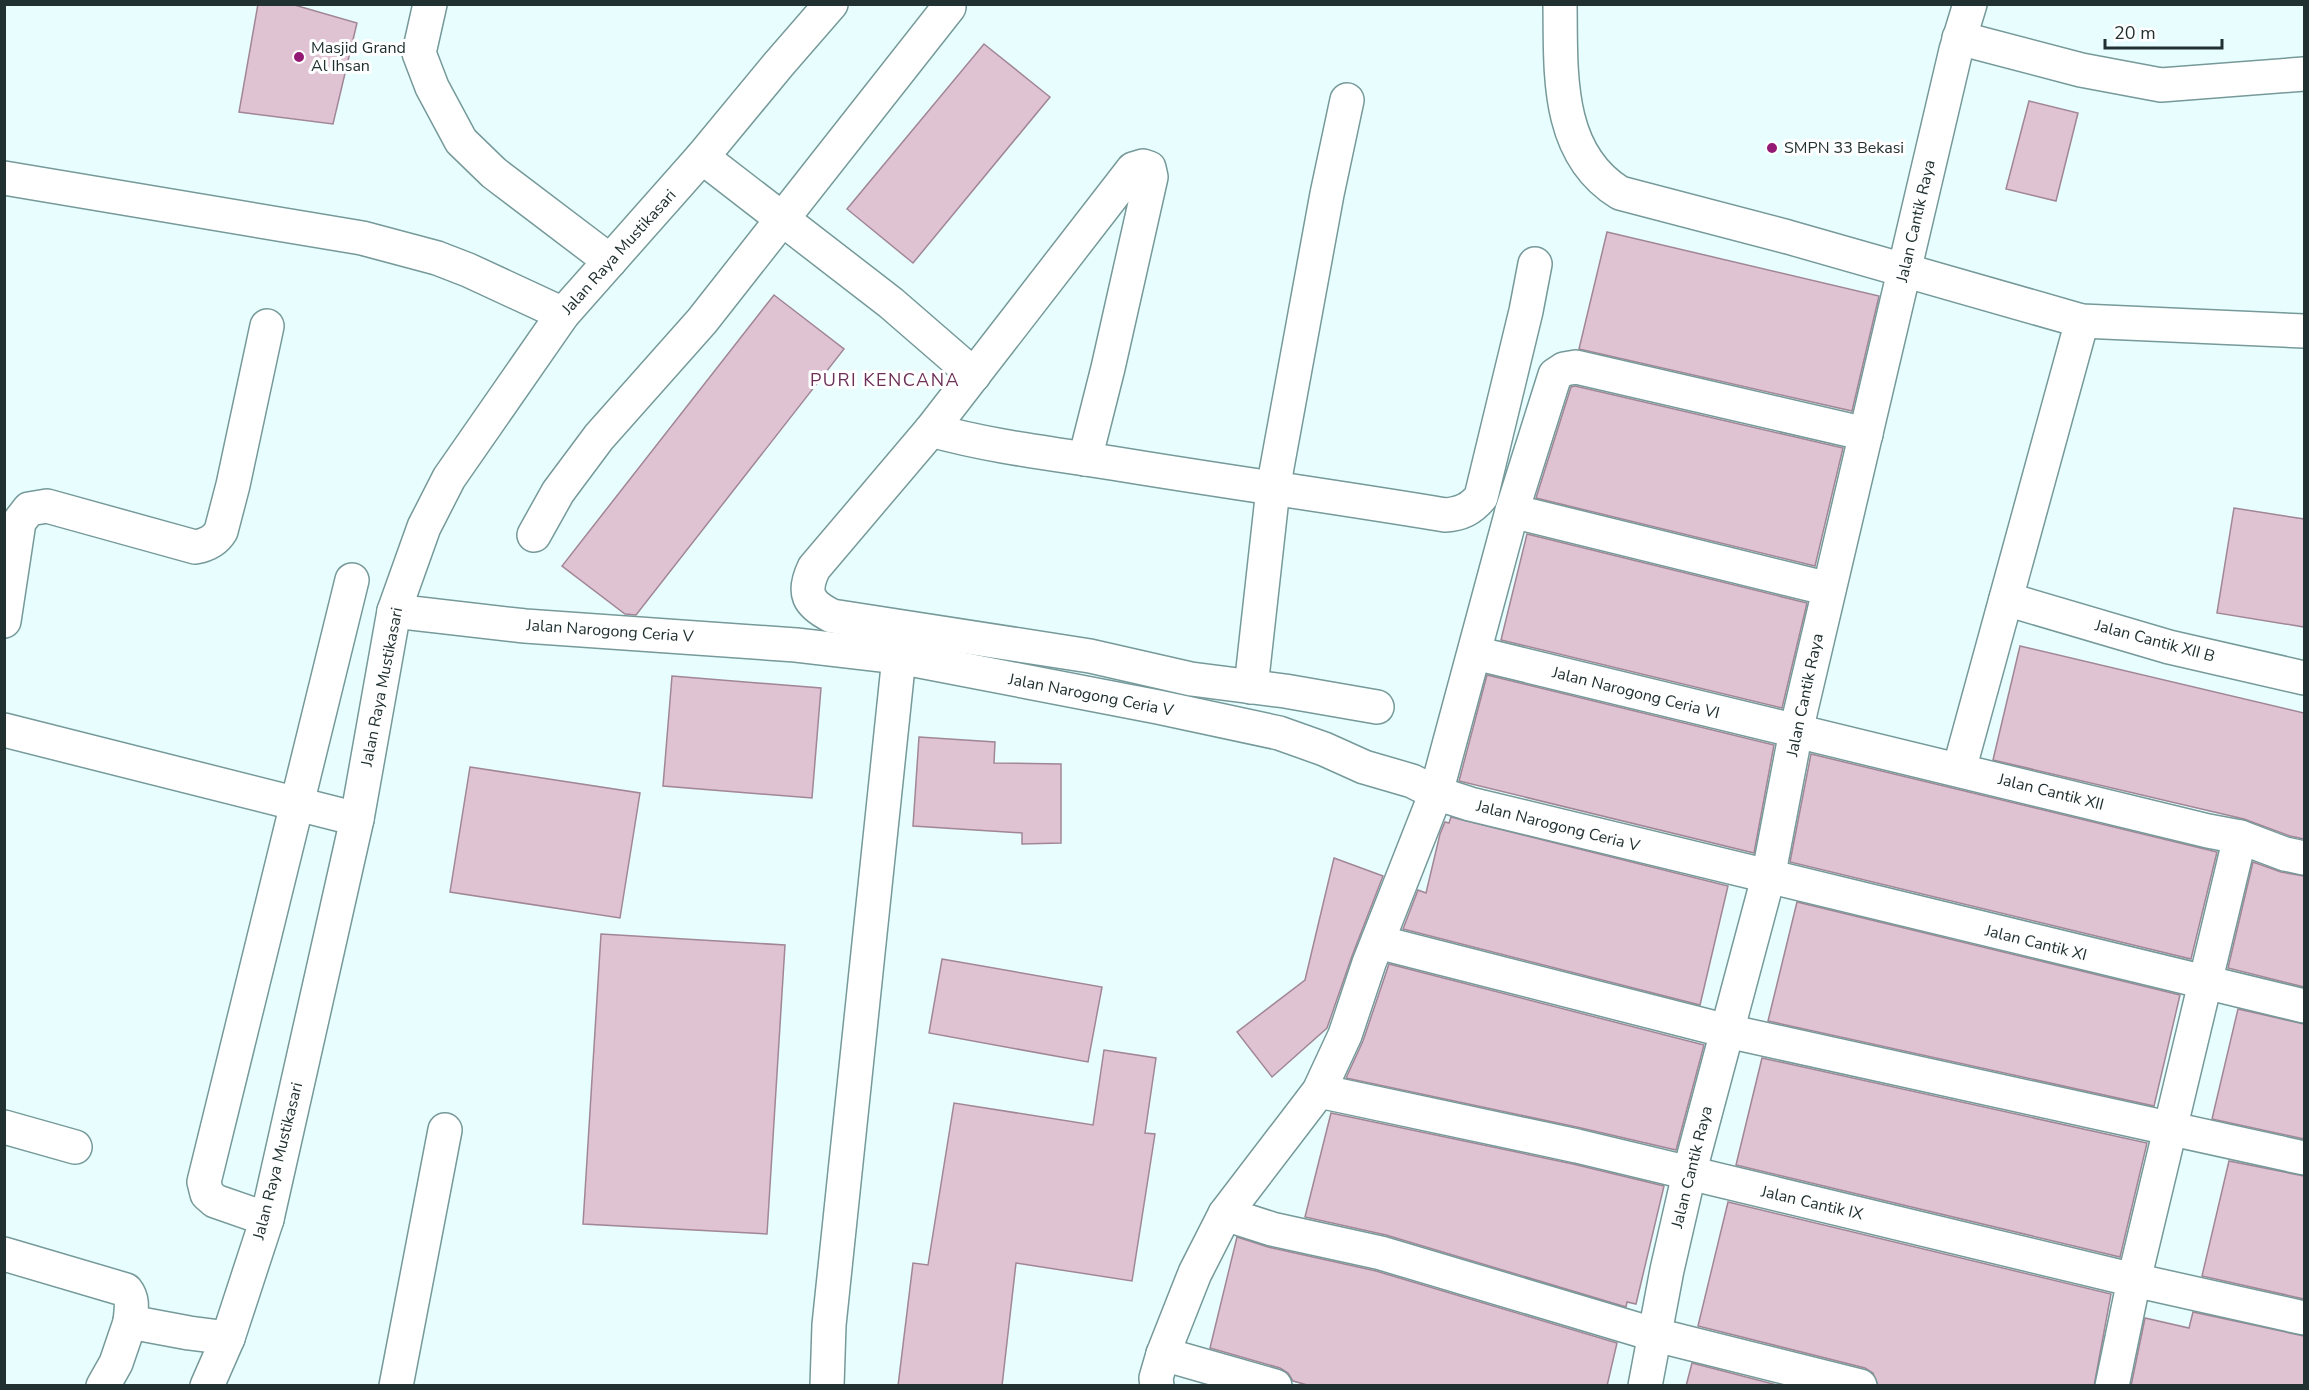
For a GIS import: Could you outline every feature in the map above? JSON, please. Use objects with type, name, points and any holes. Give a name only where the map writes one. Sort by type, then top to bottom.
[{"type":"street","points":[[430,4],[419,53],[432,87],[461,141],[494,173],[610,261]]},
{"type":"street","name":"Jalan Raya Mustikasari","points":[[207,1386],[228,1338],[267,1219],[357,819],[394,612],[424,527],[449,478],[563,314],[702,157],[831,4]]},
{"type":"street","points":[[1560,4],[1561,67],[1566,114],[1583,156],[1608,186],[1620,193],[1788,237],[2082,321],[2304,331]]},
{"type":"street","name":"Jalan Cantik Raya","points":[[1645,1386],[1667,1270],[1689,1174],[1768,878],[1796,731],[1959,38],[1970,4]]},
{"type":"street","points":[[534,535],[558,492],[599,437],[702,321],[949,7]]},
{"type":"street","points":[[1959,38],[2081,70],[2161,85],[2304,74]]},
{"type":"street","points":[[1251,687],[1273,489],[1327,194],[1347,100]]},
{"type":"street","points":[[702,157],[891,303],[974,375]]},
{"type":"street","points":[[1085,459],[1151,177],[1149,168],[1141,166],[1133,169],[931,430],[814,568],[808,580],[807,590],[814,604],[832,616],[1090,656],[1191,679],[1377,706]]},
{"type":"street","points":[[4,178],[362,238],[437,258],[563,314]]},
{"type":"street","points":[[931,430],[975,441],[1445,516],[1467,511],[1481,497],[1535,264]]},
{"type":"street","points":[[1959,770],[2082,321]]},
{"type":"street","points":[[4,621],[19,522],[29,509],[47,506],[195,547],[204,546],[218,536],[233,485],[267,326]]},
{"type":"street","points":[[1157,1386],[1156,1378],[1163,1354],[1195,1273],[1225,1214],[1319,1091],[1345,1035],[1378,942],[1437,793],[1512,511],[1555,375],[1569,367],[1587,369],[1866,434]]},
{"type":"street","points":[[1512,511],[1829,589]]},
{"type":"street","points":[[267,1219],[215,1201],[207,1194],[204,1182],[352,580]]},
{"type":"street","name":"Jalan Cantik XII B","points":[[2006,599],[2169,647],[2304,678]]},
{"type":"street","name":"Jalan Narogong Ceria V","points":[[394,612],[525,626],[796,645],[899,657],[1158,707],[1278,733],[1364,767],[1412,781],[1437,793],[1470,804],[1768,878]]},
{"type":"street","name":"Jalan Narogong Ceria VI","points":[[1475,653],[1796,731]]},
{"type":"street","points":[[827,1386],[828,1325],[899,657]]},
{"type":"street","points":[[4,730],[357,819]]},
{"type":"street","name":"Jalan Cantik XII","points":[[1796,731],[2240,837],[2285,854],[2304,858]]},
{"type":"street","points":[[2112,1386],[2134,1280],[2240,837]]},
{"type":"street","name":"Jalan Cantik XI","points":[[1768,878],[2304,1006]]},
{"type":"street","points":[[1378,942],[1727,1031],[2304,1158]]},
{"type":"street","name":"Jalan Cantik IX","points":[[1319,1091],[1577,1146],[2134,1280],[2304,1318]]},
{"type":"street","points":[[4,1127],[75,1147]]},
{"type":"street","points":[[396,1386],[445,1130]]},
{"type":"street","points":[[1225,1214],[1272,1229],[1381,1254],[1656,1335],[1860,1386]]},
{"type":"street","points":[[4,1254],[126,1290],[131,1296],[129,1322],[116,1363],[103,1386]]},
{"type":"street","points":[[129,1322],[228,1338]]},
{"type":"street","points":[[1163,1354],[1275,1386]]},
{"type":"building","name":"Masjid Grand Al Ihsan","points":[[258,4],[291,4],[357,23],[333,124],[239,112]]},
{"type":"building","points":[[984,44],[1050,97],[913,263],[847,209]]},
{"type":"building","points":[[2029,101],[2078,113],[2056,201],[2006,189]]},
{"type":"building","points":[[1607,232],[1879,296],[1852,411],[1579,349]]},
{"type":"building","points":[[774,295],[844,349],[636,615],[625,614],[562,566]]},
{"type":"building","points":[[1575,386],[1843,448],[1815,566],[1536,498],[1571,387]]},
{"type":"building","points":[[2234,508],[2304,519],[2304,627],[2217,613]]},
{"type":"building","points":[[1527,534],[1807,603],[1782,708],[1501,640]]},
{"type":"building","points":[[2020,646],[2304,713],[2304,839],[2244,819],[1993,760]]},
{"type":"building","points":[[1487,675],[1774,745],[1754,853],[1459,781]]},
{"type":"building","points":[[672,676],[821,688],[812,798],[663,786]]},
{"type":"building","points":[[919,737],[995,742],[994,763],[1061,764],[1061,843],[1022,844],[1022,833],[913,826]]},
{"type":"building","points":[[1811,754],[2217,852],[2191,959],[1790,862]]},
{"type":"building","points":[[470,767],[640,793],[620,918],[450,892]]},
{"type":"building","points":[[1451,817],[1728,886],[1700,1005],[1403,929],[1418,890],[1426,893],[1440,834],[1445,822],[1449,823]]},
{"type":"building","points":[[1334,858],[1383,876],[1327,1028],[1272,1077],[1237,1032],[1305,980]]},
{"type":"building","points":[[2253,862],[2281,872],[2304,876],[2304,987],[2228,968]]},
{"type":"building","points":[[1797,902],[2180,995],[2154,1106],[1768,1021]]},
{"type":"building","points":[[601,934],[785,945],[767,1234],[583,1224]]},
{"type":"building","points":[[942,959],[1102,987],[1088,1062],[929,1033]]},
{"type":"building","points":[[1389,964],[1704,1045],[1676,1150],[1346,1078],[1363,1041]]},
{"type":"building","points":[[2238,1009],[2304,1024],[2304,1139],[2212,1119]]},
{"type":"building","points":[[1104,1050],[1156,1058],[1145,1133],[1155,1134],[1132,1281],[1016,1263],[1002,1386],[898,1386],[913,1263],[928,1265],[954,1103],[1093,1125]]},
{"type":"building","points":[[1762,1058],[2147,1143],[2120,1257],[1736,1165]]},
{"type":"building","points":[[1331,1113],[1573,1164],[1664,1186],[1636,1304],[1627,1302],[1626,1307],[1386,1235],[1305,1217]]},
{"type":"building","points":[[2229,1161],[2304,1176],[2304,1299],[2202,1276]]},
{"type":"building","points":[[1728,1202],[2111,1294],[2094,1386],[1878,1386],[1873,1373],[1865,1368],[1698,1326]]},
{"type":"building","points":[[1237,1237],[1268,1247],[1376,1271],[1617,1343],[1607,1386],[1311,1386],[1293,1381],[1288,1373],[1280,1368],[1210,1348]]},
{"type":"building","points":[[2193,1312],[2304,1336],[2304,1386],[2131,1386],[2145,1318],[2189,1328]]},
{"type":"building","points":[[1692,1363],[1781,1386],[1686,1386]]},
{"type":"place","name":"Masjid Grand Al Ihsan","points":[[299,57]]},
{"type":"place","name":"SMPN 33 Bekasi","points":[[1772,148]]},
{"type":"district","name":"PURI KENCANA","points":[[885,380]]}]
